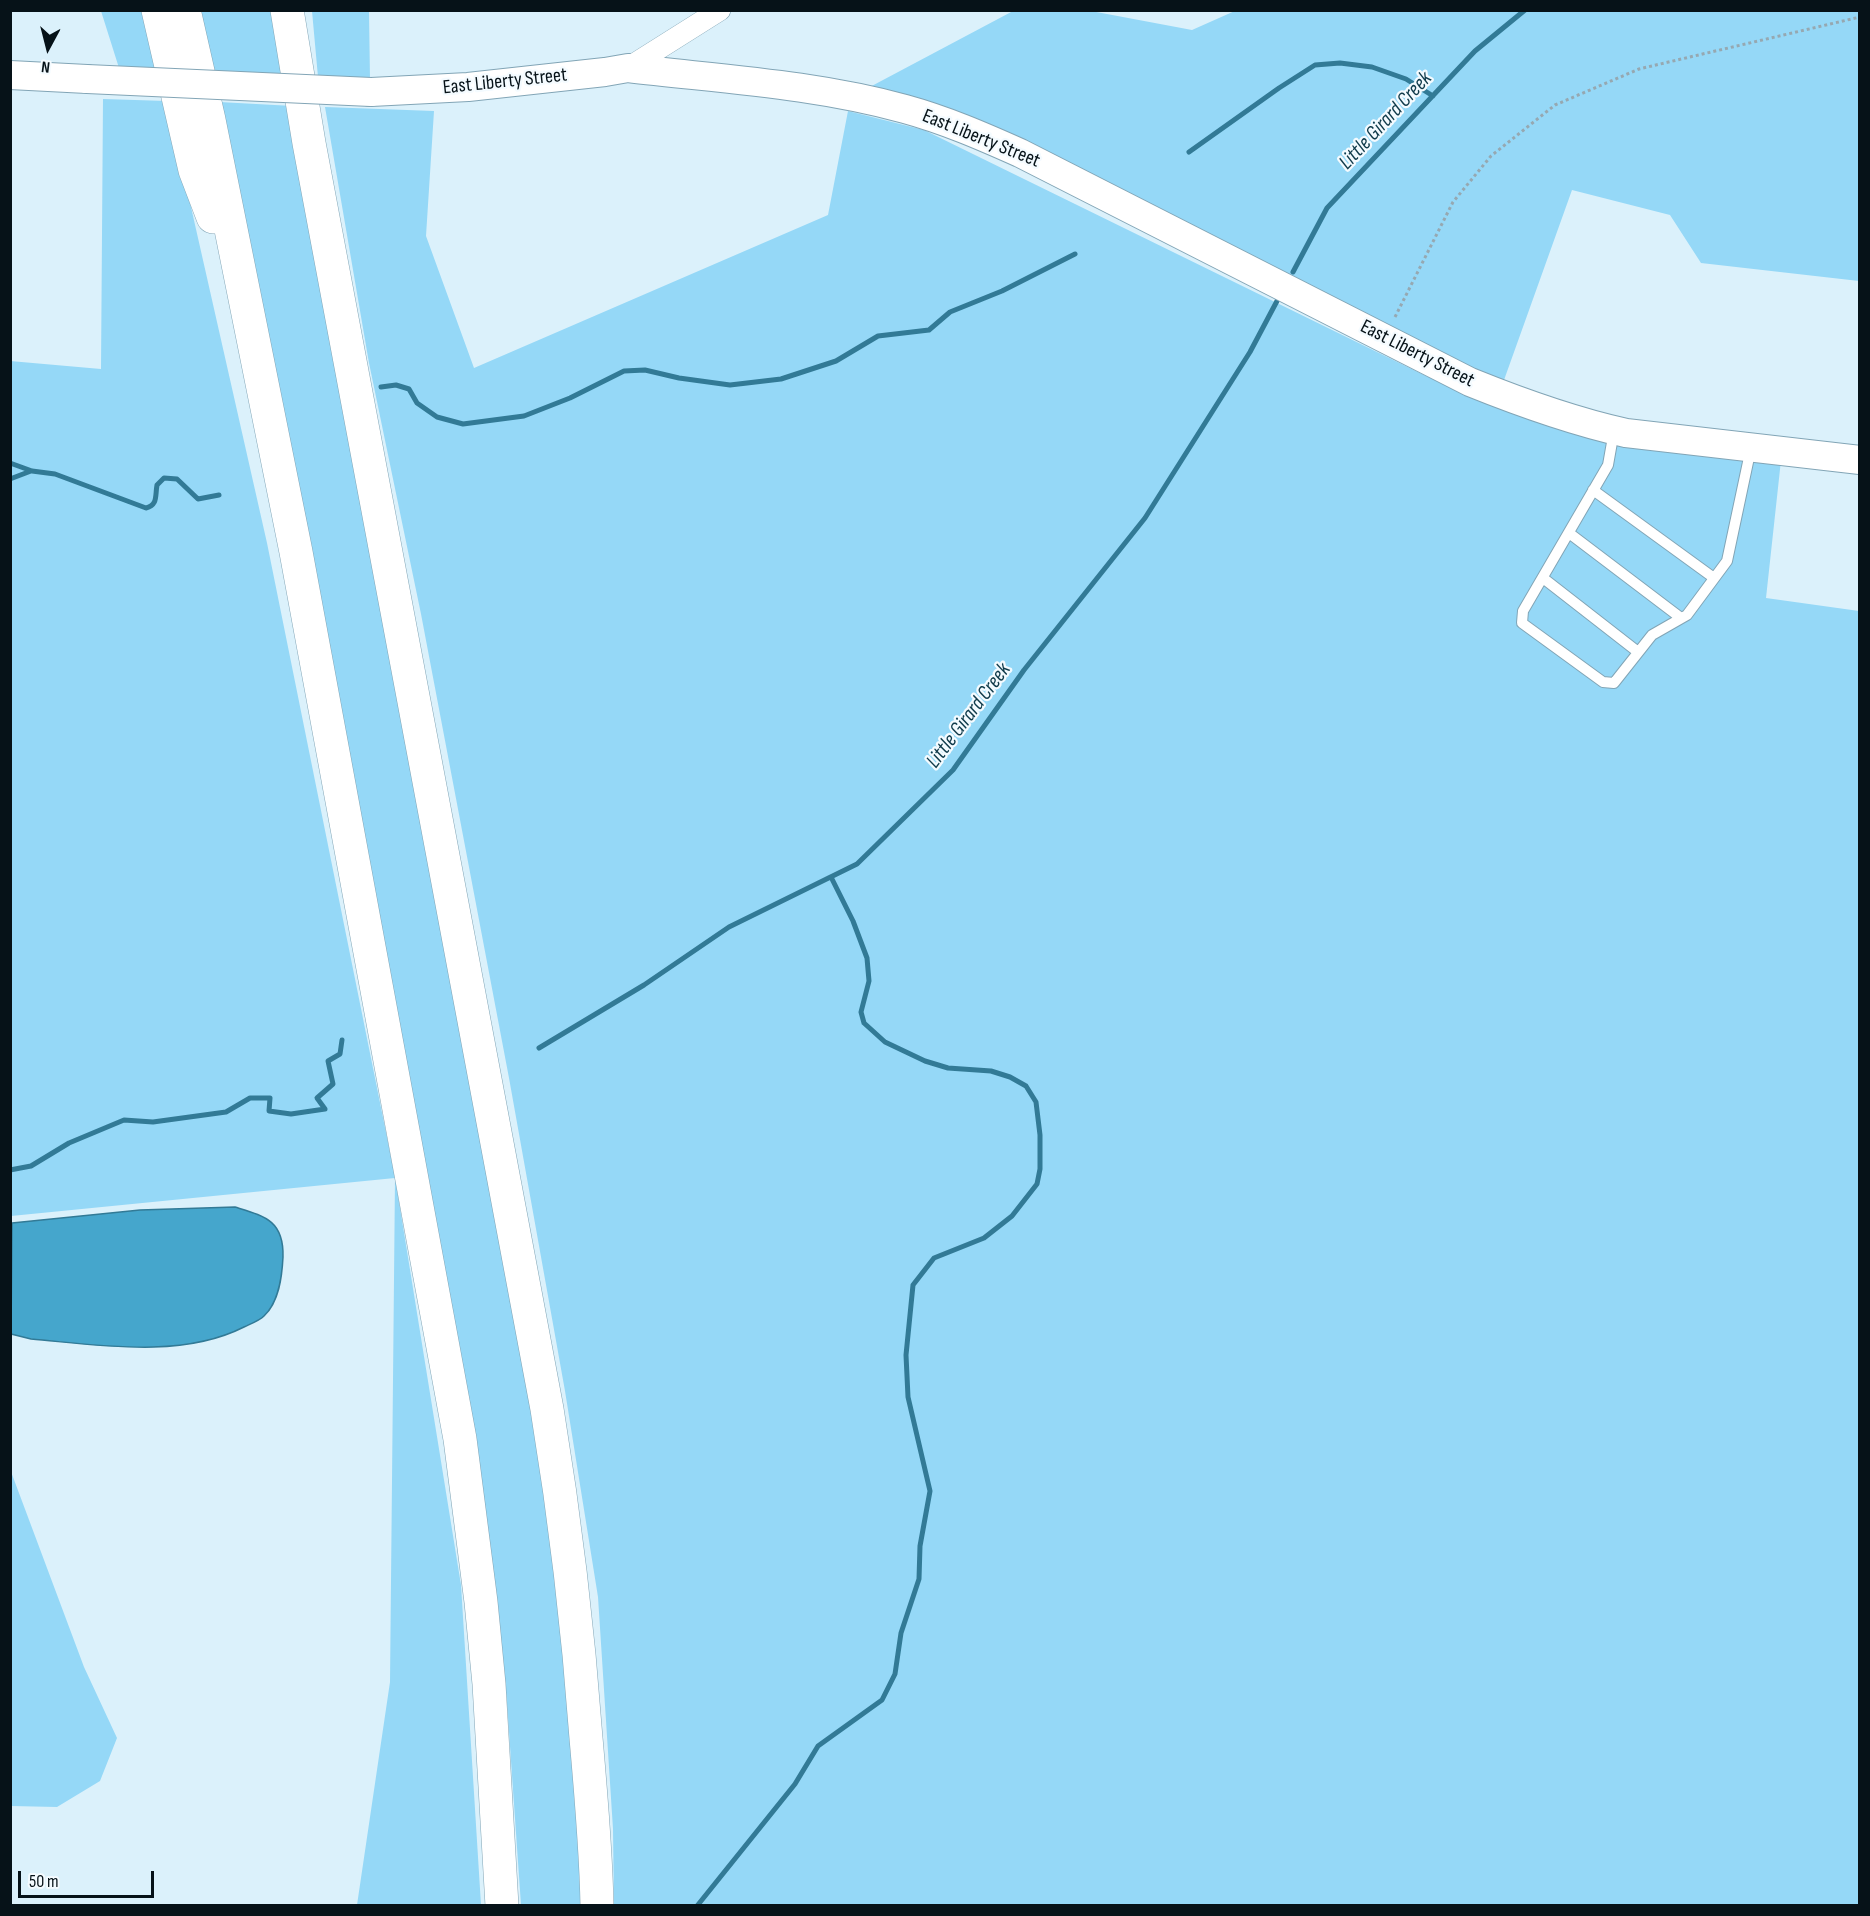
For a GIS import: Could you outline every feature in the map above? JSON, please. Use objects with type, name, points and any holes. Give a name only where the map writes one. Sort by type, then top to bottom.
[{"type":"highway","points":[[158,10],[195,170],[247,307]]},
{"type":"highway","points":[[184,10],[209,120],[296,552],[460,1439],[489,1683],[502,1905]]},
{"type":"highway","points":[[287,10],[311,155],[547,1408],[567,1543],[582,1680],[597,1905]]},
{"type":"street","points":[[628,68],[720,10]]},
{"type":"street","name":"East Liberty Street","points":[[10,75],[371,92],[468,87],[628,68],[851,97],[904,109],[963,127],[1072,178],[1470,382],[1525,405],[1614,430],[1860,460]]},
{"type":"lane","points":[[1614,430],[1608,465],[1524,611],[1521,623],[1603,682],[1614,683],[1652,635],[1687,615],[1727,561],[1751,447]]},
{"type":"lane","points":[[1593,490],[1714,578]]},
{"type":"lane","points":[[1569,532],[1681,618]]},
{"type":"lane","points":[[1543,578],[1638,652]]},
{"type":"path","points":[[1385,338],[1453,202],[1491,156],[1555,105],[1639,69],[1860,17]]},
{"type":"shaded area","points":[[1237,10],[1859,11],[1859,281],[1701,263],[1670,215],[1572,190],[1499,394],[1782,451],[1766,598],[1859,611],[1859,1905],[614,1905],[613,1829],[598,1597],[565,1391],[509,1078],[421,614],[369,363],[325,107],[434,111],[426,236],[474,368],[828,215],[848,111],[924,130],[1428,377],[1441,367],[1143,214],[851,97],[1013,11],[1091,11],[1192,30]]},
{"type":"shaded area","points":[[101,11],[143,11],[158,71],[119,68]]},
{"type":"shaded area","points":[[199,11],[275,11],[286,76],[213,73]]},
{"type":"shaded area","points":[[312,11],[369,11],[370,80],[318,77]]},
{"type":"shaded area","points":[[103,99],[167,101],[267,543],[395,1177],[461,1585],[481,1905],[357,1905],[390,1682],[395,1178],[11,1216],[10,361],[101,369]]},
{"type":"shaded area","points":[[219,102],[293,106],[533,1400],[558,1569],[574,1742],[581,1905],[521,1905],[507,1703],[494,1576]]},
{"type":"shaded area","points":[[235,1207],[255,1213],[270,1222],[276,1227],[282,1245],[282,1273],[279,1289],[269,1310],[257,1321],[220,1337],[167,1346],[84,1344],[31,1339],[11,1334],[12,1223],[140,1210]]},
{"type":"shaded area","points":[[10,1469],[84,1667],[117,1738],[100,1781],[57,1807],[11,1806]]},
{"type":"waterway","name":"Little Girard Creek","points":[[1293,272],[1327,208],[1475,51],[1525,10]]},
{"type":"waterway","points":[[1189,152],[1315,65],[1340,63],[1372,67],[1406,79],[1433,96]]},
{"type":"waterway","points":[[381,387],[396,385],[409,389],[417,403],[437,417],[463,424],[524,416],[570,398],[624,371],[645,370],[679,378],[730,385],[781,379],[836,361],[878,336],[929,330],[950,312],[1002,291],[1075,254]]},
{"type":"waterway","name":"Little Girard Creek","points":[[539,1048],[644,985],[729,927],[857,864],[953,770],[1024,670],[1145,518],[1250,352],[1277,301]]},
{"type":"waterway","points":[[10,463],[32,471],[55,474],[146,508],[154,502],[157,485],[164,478],[177,479],[198,499],[219,495]]},
{"type":"waterway","points":[[10,479],[31,471]]},
{"type":"waterway","points":[[697,1906],[795,1784],[818,1746],[882,1700],[895,1674],[901,1633],[919,1579],[920,1546],[930,1491],[908,1397],[906,1355],[913,1285],[934,1258],[984,1238],[1012,1216],[1037,1184],[1040,1169],[1040,1135],[1036,1102],[1026,1086],[1010,1077],[991,1071],[948,1068],[925,1061],[885,1042],[864,1023],[861,1012],[869,981],[867,958],[853,921],[831,877]]},
{"type":"waterway","name":"Little Girard Creek","points":[[10,1170],[31,1166],[69,1143],[124,1120],[153,1122],[226,1112],[250,1098],[270,1098],[269,1111],[291,1114],[325,1109],[317,1098],[333,1084],[328,1061],[340,1054],[342,1040]]}]
